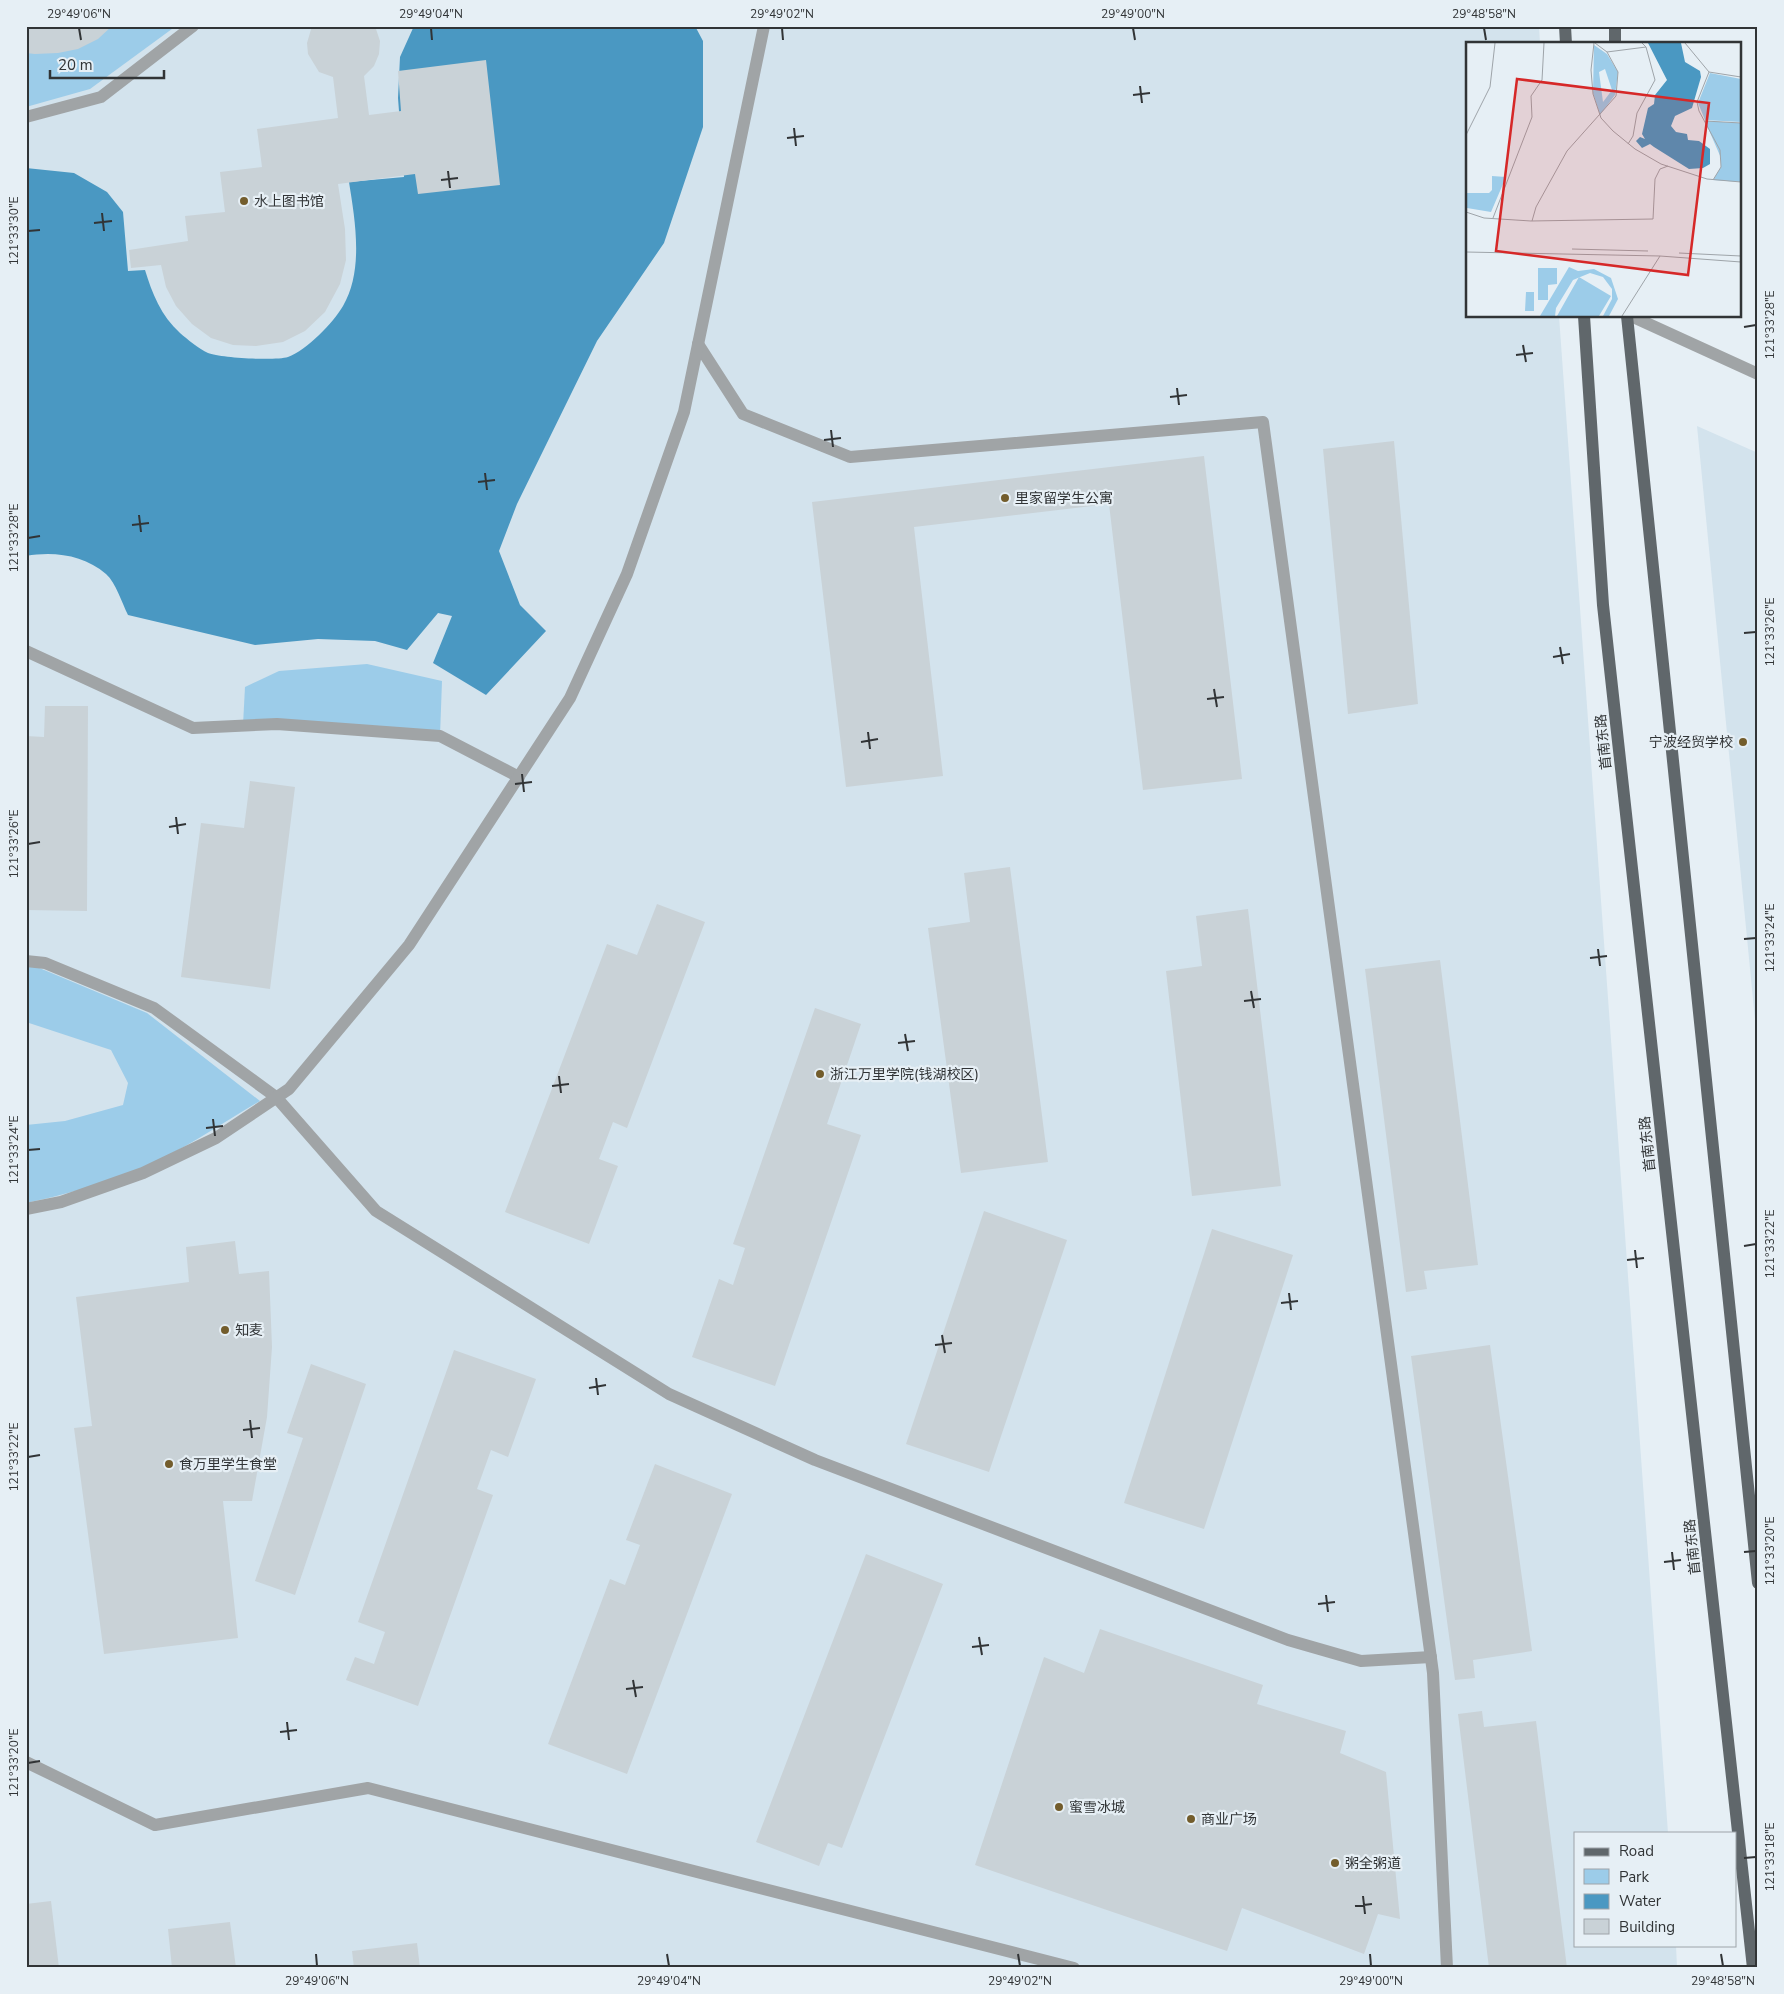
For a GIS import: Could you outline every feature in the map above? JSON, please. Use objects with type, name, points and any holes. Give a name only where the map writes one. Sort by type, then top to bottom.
[{"type":"main road","points":[[1565,26],[1566,42]]},
{"type":"main road","points":[[1615,26],[1615,42]]},
{"type":"main road","name":"首南东路","points":[[1584,318],[1604,615],[1753,1968]]},
{"type":"main road","points":[[1627,318],[1758,1583]]},
{"type":"street","points":[[26,117],[101,97],[193,26]]},
{"type":"street","points":[[26,1210],[61,1202],[143,1173],[216,1138],[289,1089],[409,945],[570,698],[627,574],[684,412],[764,26]]},
{"type":"street","points":[[1635,318],[1758,374]]},
{"type":"street","points":[[698,344],[743,414],[850,457],[1263,422],[1431,1657],[1447,1968]]},
{"type":"street","points":[[26,651],[193,728],[277,724],[440,736],[519,776]]},
{"type":"street","points":[[26,961],[45,963],[154,1008],[276,1097],[376,1211],[669,1394],[815,1460],[1288,1640],[1361,1661],[1431,1657]]},
{"type":"street","points":[[26,1762],[155,1825],[368,1788],[1074,1968]]},
{"type":"shaded area","name":"浙江万里学院(钱湖校区)","points":[[26,26],[1539,26],[1540,42],[1466,42],[1466,318],[1559,318],[1668,1832],[1574,1832],[1574,1946],[1676,1946],[1677,1968],[26,1968]]},
{"type":"shaded area","name":"宁波经贸学校","points":[[1697,426],[1758,453],[1758,1047],[1756,1030]]},
{"type":"green space","points":[[26,26],[176,26],[90,89],[26,107]]},
{"type":"green space","points":[[367,664],[442,681],[440,736],[243,725],[245,687],[279,671]]},
{"type":"green space","points":[[26,967],[37,967],[147,1013],[260,1101],[186,1146],[140,1169],[84,1189],[26,1203],[26,1125],[65,1121],[123,1105],[128,1083],[111,1050],[26,1022]]},
{"type":"water","points":[[414,26],[695,26],[703,41],[703,127],[664,243],[597,341],[517,504],[499,551],[520,605],[546,631],[486,695],[433,663],[452,616],[438,613],[407,650],[375,641],[318,639],[255,645],[128,615],[110,578],[88,562],[58,554],[26,556],[26,168],[74,173],[107,192],[123,212],[128,271],[145,270],[162,312],[180,333],[197,346],[208,353],[236,358],[288,357],[311,342],[326,328],[343,306],[350,292],[354,277],[356,245],[354,212],[349,182],[404,177],[398,98],[400,57]]},
{"type":"building","points":[[26,26],[112,26],[98,39],[78,49],[58,53],[35,54],[26,53]]},
{"type":"building","points":[[312,26],[375,26],[380,41],[379,54],[374,66],[364,76],[369,115],[401,111],[398,71],[486,60],[500,185],[418,194],[415,174],[338,184],[345,229],[346,260],[340,284],[325,312],[305,331],[283,342],[256,346],[233,345],[211,338],[192,324],[176,306],[166,287],[161,265],[131,268],[129,250],[188,241],[185,216],[225,212],[220,172],[262,167],[257,129],[338,118],[333,77],[319,72],[308,54],[307,43]]},
{"type":"building","points":[[1394,441],[1418,704],[1348,714],[1323,449]]},
{"type":"building","points":[[1204,456],[1242,779],[1143,790],[1109,504],[914,527],[943,776],[846,787],[812,502]]},
{"type":"building","points":[[45,706],[88,706],[87,911],[26,910],[26,736],[44,737]]},
{"type":"building","points":[[250,781],[295,787],[270,989],[181,977],[201,823],[244,828]]},
{"type":"building","points":[[1010,867],[1048,1162],[961,1173],[928,928],[970,922],[964,873]]},
{"type":"building","points":[[657,904],[705,922],[627,1128],[613,1122],[599,1159],[618,1166],[589,1244],[505,1212],[607,944],[637,955]]},
{"type":"building","points":[[1248,909],[1281,1186],[1192,1196],[1166,971],[1202,966],[1196,916]]},
{"type":"building","points":[[1440,960],[1478,1265],[1424,1271],[1427,1289],[1406,1292],[1365,969]]},
{"type":"building","points":[[815,1008],[861,1024],[827,1124],[861,1135],[775,1386],[692,1357],[719,1279],[733,1285],[745,1248],[733,1244]]},
{"type":"building","points":[[984,1211],[1067,1240],[989,1472],[906,1444]]},
{"type":"building","points":[[1212,1229],[1293,1255],[1204,1529],[1124,1503]]},
{"type":"building","name":"食万里学生食堂","points":[[235,1241],[239,1274],[269,1271],[272,1347],[267,1417],[252,1501],[223,1501],[238,1638],[104,1654],[74,1428],[92,1426],[76,1297],[189,1282],[186,1247]]},
{"type":"building","points":[[1490,1345],[1532,1651],[1473,1660],[1475,1678],[1455,1680],[1411,1356]]},
{"type":"building","points":[[454,1350],[536,1379],[508,1457],[491,1450],[477,1489],[493,1495],[418,1706],[346,1680],[355,1657],[374,1664],[385,1632],[358,1622]]},
{"type":"building","points":[[311,1364],[366,1384],[295,1595],[255,1581],[303,1438],[287,1433]]},
{"type":"building","points":[[655,1464],[732,1494],[627,1774],[548,1744],[610,1579],[625,1585],[640,1545],[626,1540]]},
{"type":"building","points":[[866,1554],[943,1584],[842,1848],[828,1843],[819,1866],[756,1842]]},
{"type":"building","name":"商业广场","points":[[1100,1629],[1263,1685],[1257,1704],[1346,1731],[1340,1753],[1386,1772],[1400,1919],[1378,1914],[1364,1954],[1242,1908],[1227,1951],[975,1865],[1044,1657],[1084,1673]]},
{"type":"building","points":[[1482,1711],[1484,1727],[1536,1721],[1567,1968],[1489,1968],[1458,1714]]},
{"type":"building","points":[[51,1901],[59,1968],[26,1968],[26,1904]]},
{"type":"building","points":[[230,1922],[236,1968],[172,1968],[168,1929]]},
{"type":"building","points":[[417,1943],[420,1968],[354,1968],[352,1951]]},
{"type":"place","name":"水上图书馆","points":[[244,201]]},
{"type":"place","name":"里家留学生公寓","points":[[1005,498]]},
{"type":"place","name":"宁波经贸学校","points":[[1743,742]]},
{"type":"place","name":"浙江万里学院(钱湖校区)","points":[[820,1074]]},
{"type":"place","name":"知麦","points":[[225,1330]]},
{"type":"place","name":"食万里学生食堂","points":[[169,1464]]},
{"type":"place","name":"蜜雪冰城","points":[[1059,1807]]},
{"type":"place","name":"商业广场","points":[[1191,1819]]},
{"type":"place","name":"粥全粥道","points":[[1335,1863]]}]
